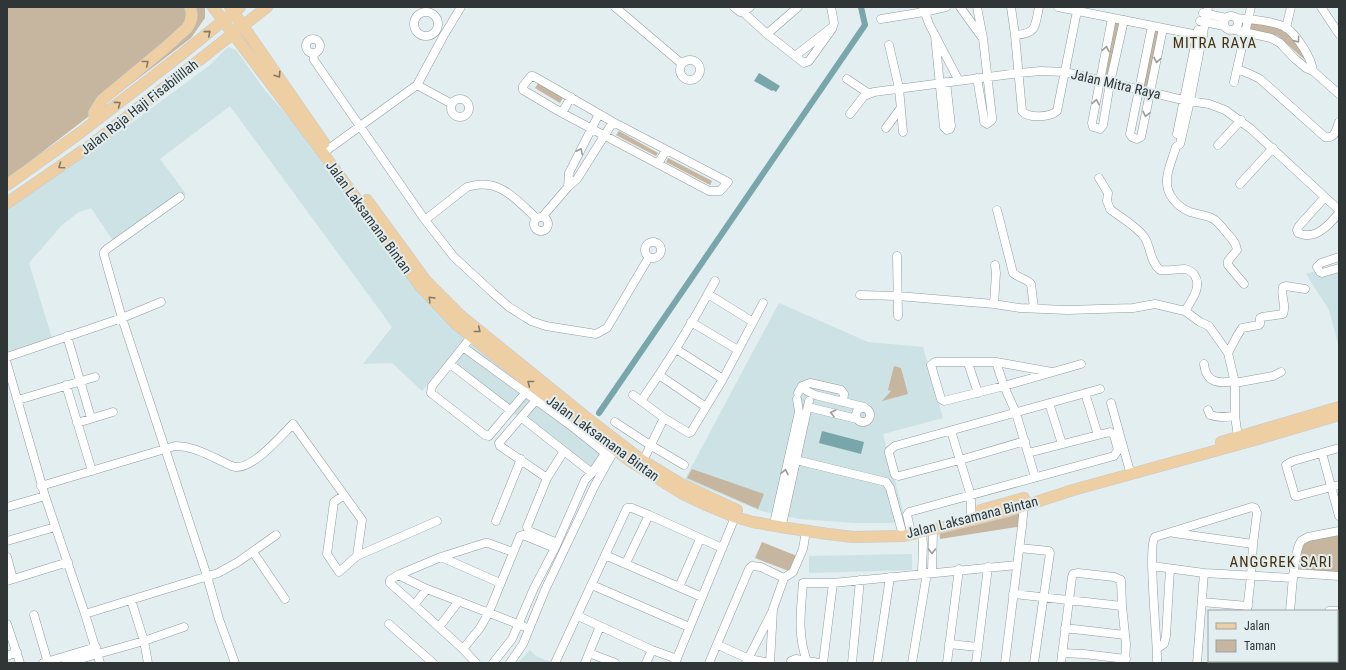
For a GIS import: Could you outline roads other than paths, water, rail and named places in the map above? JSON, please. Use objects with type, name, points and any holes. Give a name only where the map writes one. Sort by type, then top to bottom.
[{"type":"main road","points":[[95,121],[94,114],[102,100],[187,28],[190,24],[192,15],[190,7]]},
{"type":"main road","name":"Jalan Laksamana Bintan","points":[[213,7],[426,281],[454,310],[587,418],[643,461],[681,484],[747,513],[854,533],[905,528],[971,513],[1129,468],[1179,457],[1339,415]]},
{"type":"main road","name":"Jalan Raja Haji Fisabilillah","points":[[7,203],[91,145],[267,7]]},
{"type":"main road","name":"Jalan Raja Haji Fisabilillah","points":[[7,185],[95,121],[182,54],[224,20],[235,9]]},
{"type":"main road","name":"Jalan Laksamana Bintan","points":[[235,9],[244,26],[326,151],[420,286],[456,324],[573,422],[610,450],[681,493],[735,517],[753,522],[806,531],[904,536],[1006,512],[1238,437],[1339,407]]},
{"type":"street","points":[[326,151],[417,85],[461,7]]},
{"type":"street","points":[[615,7],[682,64]]},
{"type":"street","points":[[734,7],[740,12],[746,10],[767,34],[804,63],[807,63],[831,32],[833,26],[831,7]]},
{"type":"street","points":[[767,34],[798,7]]},
{"type":"street","points":[[881,19],[923,10],[946,7]]},
{"type":"street","points":[[960,7],[983,38]]},
{"type":"street","points":[[978,7],[992,117],[992,120],[987,124],[984,122],[978,78]]},
{"type":"street","points":[[1010,7],[1015,35],[1022,111],[1029,115],[1036,116],[1054,113],[1057,111],[1077,12]]},
{"type":"street","points":[[1015,35],[1026,35],[1030,33],[1034,28],[1039,7]]},
{"type":"street","points":[[1058,7],[1077,12],[1200,35]]},
{"type":"street","points":[[1234,82],[1251,7]]},
{"type":"street","points":[[1286,28],[1291,7]]},
{"type":"street","points":[[1321,7],[1339,34]]},
{"type":"street","points":[[923,10],[958,81]]},
{"type":"street","points":[[1244,284],[1228,265],[1228,261],[1237,250],[1236,244],[1217,220],[1179,207],[1171,197],[1167,187],[1167,175],[1176,147],[1180,144],[1204,14],[1225,22],[1228,30],[1246,32],[1271,38],[1280,43],[1294,58],[1306,68],[1313,71],[1339,94]]},
{"type":"street","points":[[1225,22],[1232,16],[1236,18],[1275,24],[1286,28],[1309,57],[1313,71]]},
{"type":"street","points":[[1112,18],[1092,123],[1093,127],[1096,129],[1100,129],[1102,127],[1124,20]]},
{"type":"street","points":[[1235,30],[1239,24],[1236,18]]},
{"type":"street","points":[[795,56],[833,26]]},
{"type":"street","points":[[1152,26],[1130,134],[1132,137],[1137,139],[1141,137],[1163,28]]},
{"type":"street","points":[[436,29],[444,35]]},
{"type":"street","points":[[935,35],[942,82]]},
{"type":"street","points":[[889,45],[899,88],[903,132]]},
{"type":"street","points":[[313,53],[314,60],[425,220],[454,257],[509,307],[531,321],[546,326],[588,334],[596,334],[607,328],[649,258]]},
{"type":"street","points":[[1237,69],[1260,79],[1325,137],[1329,138],[1333,136],[1339,122]]},
{"type":"street","name":"Jalan Mitra Raya","points":[[868,93],[987,76],[1041,71],[1065,72],[1187,101],[1209,104],[1225,110],[1241,120],[1339,210]]},
{"type":"street","points":[[531,76],[571,97],[613,122],[728,182],[720,191],[710,191],[562,113],[525,92],[523,86],[531,76]]},
{"type":"street","points":[[847,79],[868,93],[861,99],[850,114]]},
{"type":"street","points":[[417,85],[452,104]]},
{"type":"street","points":[[562,113],[571,97]]},
{"type":"street","points":[[886,128],[900,109]]},
{"type":"street","points":[[568,187],[569,173],[599,114]]},
{"type":"street","points":[[1218,145],[1241,120]]},
{"type":"street","points":[[425,220],[467,187],[474,185],[497,186],[504,189],[539,217],[577,179],[613,122]]},
{"type":"street","points":[[1240,184],[1273,148]]},
{"type":"street","points":[[658,164],[666,150]]},
{"type":"street","points":[[1099,178],[1108,193],[1107,201],[1110,209],[1144,237],[1156,266],[1160,270],[1186,269],[1193,273],[1197,279],[1198,285],[1185,310]]},
{"type":"street","points":[[1325,197],[1299,226],[1297,230],[1298,234],[1303,236],[1321,231],[1328,226],[1339,213]]},
{"type":"street","points":[[180,198],[104,252],[104,255],[122,318],[207,576],[219,619],[235,663]]},
{"type":"street","points":[[997,210],[1013,273],[1016,276],[1029,281],[1031,284],[1034,308]]},
{"type":"street","points":[[897,256],[898,316]]},
{"type":"street","points":[[1339,257],[1321,263],[1317,267],[1322,273],[1339,268]]},
{"type":"street","points":[[994,304],[996,273],[995,265]]},
{"type":"street","points":[[641,401],[676,349],[715,281]]},
{"type":"street","points":[[1228,353],[1236,336],[1242,328],[1259,325],[1262,317],[1283,314],[1284,308],[1282,290],[1284,286],[1305,289]]},
{"type":"street","points":[[708,294],[753,322]]},
{"type":"street","points":[[860,295],[898,296],[994,304],[1020,308],[1067,310],[1133,308],[1155,304],[1185,310],[1200,322],[1209,326],[1228,353],[1234,382],[1235,416],[1238,437]]},
{"type":"street","points":[[7,357],[122,318],[161,302]]},
{"type":"street","points":[[633,395],[664,418],[690,433],[723,378],[763,303]]},
{"type":"street","points":[[691,322],[738,350]]},
{"type":"street","points":[[66,336],[92,418]]},
{"type":"street","points":[[471,337],[432,386],[431,393],[485,435],[489,436],[526,392]]},
{"type":"street","points":[[463,347],[536,400],[573,422]]},
{"type":"street","points":[[676,349],[723,378]]},
{"type":"street","points":[[996,362],[1004,386],[1016,412],[1035,477]]},
{"type":"street","points":[[1052,372],[996,362],[932,363],[932,368],[942,401],[978,393],[1081,364]]},
{"type":"street","points":[[968,363],[978,393]]},
{"type":"street","points":[[7,364],[45,496],[68,562],[100,663]]},
{"type":"street","points":[[450,364],[510,410]]},
{"type":"street","points":[[1204,364],[1208,376],[1215,382],[1224,383],[1274,376],[1281,372]]},
{"type":"street","points":[[659,375],[706,407]]},
{"type":"street","points":[[18,400],[95,377]]},
{"type":"street","points":[[779,520],[799,412],[797,396],[802,386],[810,383],[841,390],[844,396],[843,402]]},
{"type":"street","points":[[66,385],[92,471]]},
{"type":"street","points":[[1025,441],[903,476],[896,476],[889,453],[891,448],[1100,389]]},
{"type":"street","points":[[802,390],[814,395],[864,407],[870,411],[870,418],[864,422],[808,404],[801,404],[797,396],[802,390]]},
{"type":"street","points":[[779,520],[796,460],[810,395],[807,391]]},
{"type":"street","points":[[1085,393],[1098,435]]},
{"type":"street","points":[[536,400],[499,443],[500,446],[547,478]]},
{"type":"street","points":[[1049,403],[1062,444]]},
{"type":"street","points":[[1111,403],[1129,468]]},
{"type":"street","points":[[857,419],[856,412],[860,408],[864,407]]},
{"type":"street","points":[[1208,410],[1210,415],[1213,416],[1223,418],[1235,416]]},
{"type":"street","points":[[77,423],[113,412]]},
{"type":"street","points":[[522,418],[592,473]]},
{"type":"street","points":[[643,461],[664,418]]},
{"type":"street","points":[[615,422],[684,465]]},
{"type":"street","points":[[42,486],[165,449],[181,446],[198,450],[236,467],[242,466],[249,464],[258,458],[293,424],[362,520],[357,556]]},
{"type":"street","points":[[951,431],[971,496],[971,513]]},
{"type":"street","points":[[905,528],[909,512],[1114,456],[1118,450],[1114,435],[1110,432],[1028,453]]},
{"type":"street","points":[[1335,486],[1295,496],[1286,465],[1288,463],[1339,448]]},
{"type":"street","points":[[493,663],[509,644],[585,480],[610,450]]},
{"type":"street","points":[[510,663],[523,644],[545,590],[610,450]]},
{"type":"street","points":[[556,545],[527,529],[547,478],[564,451]]},
{"type":"street","points":[[1322,453],[1335,486],[1339,516]]},
{"type":"street","points":[[496,521],[521,460]]},
{"type":"street","points":[[796,460],[886,482],[890,488],[905,528]]},
{"type":"street","points":[[344,495],[334,502],[327,554],[339,572],[357,556],[437,521]]},
{"type":"street","points":[[7,507],[45,496]]},
{"type":"street","points":[[1005,663],[1024,505]]},
{"type":"street","points":[[1164,663],[1157,663],[1158,648],[1152,566],[1152,540],[1156,536],[1252,507],[1255,508],[1257,513],[1247,608],[1202,602]]},
{"type":"street","points":[[555,663],[627,508],[632,508],[649,515],[722,548]]},
{"type":"street","points":[[626,564],[649,515]]},
{"type":"street","points":[[578,616],[676,661],[735,517]]},
{"type":"street","points":[[7,541],[55,527]]},
{"type":"street","points":[[912,663],[933,530]]},
{"type":"street","points":[[748,661],[773,609],[784,578],[791,574],[803,549],[806,531]]},
{"type":"street","points":[[1290,610],[1297,550],[1301,541],[1308,537],[1339,531]]},
{"type":"street","points":[[922,532],[927,573]]},
{"type":"street","points":[[1170,533],[1253,544]]},
{"type":"street","points":[[85,614],[228,569],[276,535]]},
{"type":"street","points":[[463,649],[480,628],[489,612],[520,536],[522,535],[556,545]]},
{"type":"street","points":[[679,587],[700,539]]},
{"type":"street","points":[[476,663],[463,649],[390,583],[390,580],[398,575],[441,557],[484,543],[513,552]]},
{"type":"street","points":[[1019,548],[1049,552],[1034,663]]},
{"type":"street","points":[[253,552],[285,600]]},
{"type":"street","points":[[605,554],[702,597]]},
{"type":"street","points":[[7,557],[10,580],[68,562]]},
{"type":"street","points":[[441,557],[500,583]]},
{"type":"street","points":[[807,661],[802,646],[800,631],[803,583],[833,583],[959,569],[1017,565]]},
{"type":"street","points":[[709,663],[718,645],[747,572],[752,566],[760,567],[784,578]]},
{"type":"street","points":[[1152,566],[1204,573],[1251,576],[1339,576]]},
{"type":"street","points":[[976,663],[988,567]]},
{"type":"street","points":[[947,663],[959,569]]},
{"type":"street","points":[[1158,648],[1164,644],[1166,636],[1170,569]]},
{"type":"street","points":[[1061,663],[1062,653],[1065,628],[1073,574],[1078,573],[1118,578],[1122,583],[1126,661],[1084,654],[1062,653]]},
{"type":"street","points":[[1197,663],[1204,573]]},
{"type":"street","points":[[398,575],[427,589],[530,628]]},
{"type":"street","points":[[877,663],[890,577]]},
{"type":"street","points":[[852,663],[860,580]]},
{"type":"street","points":[[824,663],[833,583]]},
{"type":"street","points":[[592,585],[689,627]]},
{"type":"street","points":[[414,605],[427,589]]},
{"type":"street","points":[[1013,594],[1122,606]]},
{"type":"street","points":[[131,600],[144,641],[148,663]]},
{"type":"street","points":[[439,627],[459,601]]},
{"type":"street","points":[[718,645],[748,661],[770,663],[773,609]]},
{"type":"street","points":[[34,615],[47,662],[96,650],[144,641],[184,627]]},
{"type":"street","points":[[7,624],[20,663]]},
{"type":"street","points":[[389,624],[433,663]]},
{"type":"street","points":[[584,663],[600,626]]},
{"type":"street","points":[[1065,628],[1125,635]]},
{"type":"street","points":[[1200,633],[1208,634]]},
{"type":"street","points":[[949,644],[978,647]]},
{"type":"street","points":[[66,663],[96,650]]},
{"type":"street","points":[[646,663],[652,650]]},
{"type":"street","points":[[7,656],[17,652]]},
{"type":"street","points":[[589,652],[615,663]]},
{"type":"street","points":[[793,661],[819,663]]},
{"type":"water","points":[[759,73],[780,86],[776,92],[754,81]]},
{"type":"water","points":[[822,431],[864,442],[861,454],[819,443]]},
{"type":"waterway","points":[[599,413],[865,25],[861,7]]},
{"type":"district","name":"MITRA RAYA","points":[[1215,43]]},
{"type":"district","name":"ANGGREK SARI","points":[[1281,562]]}]
